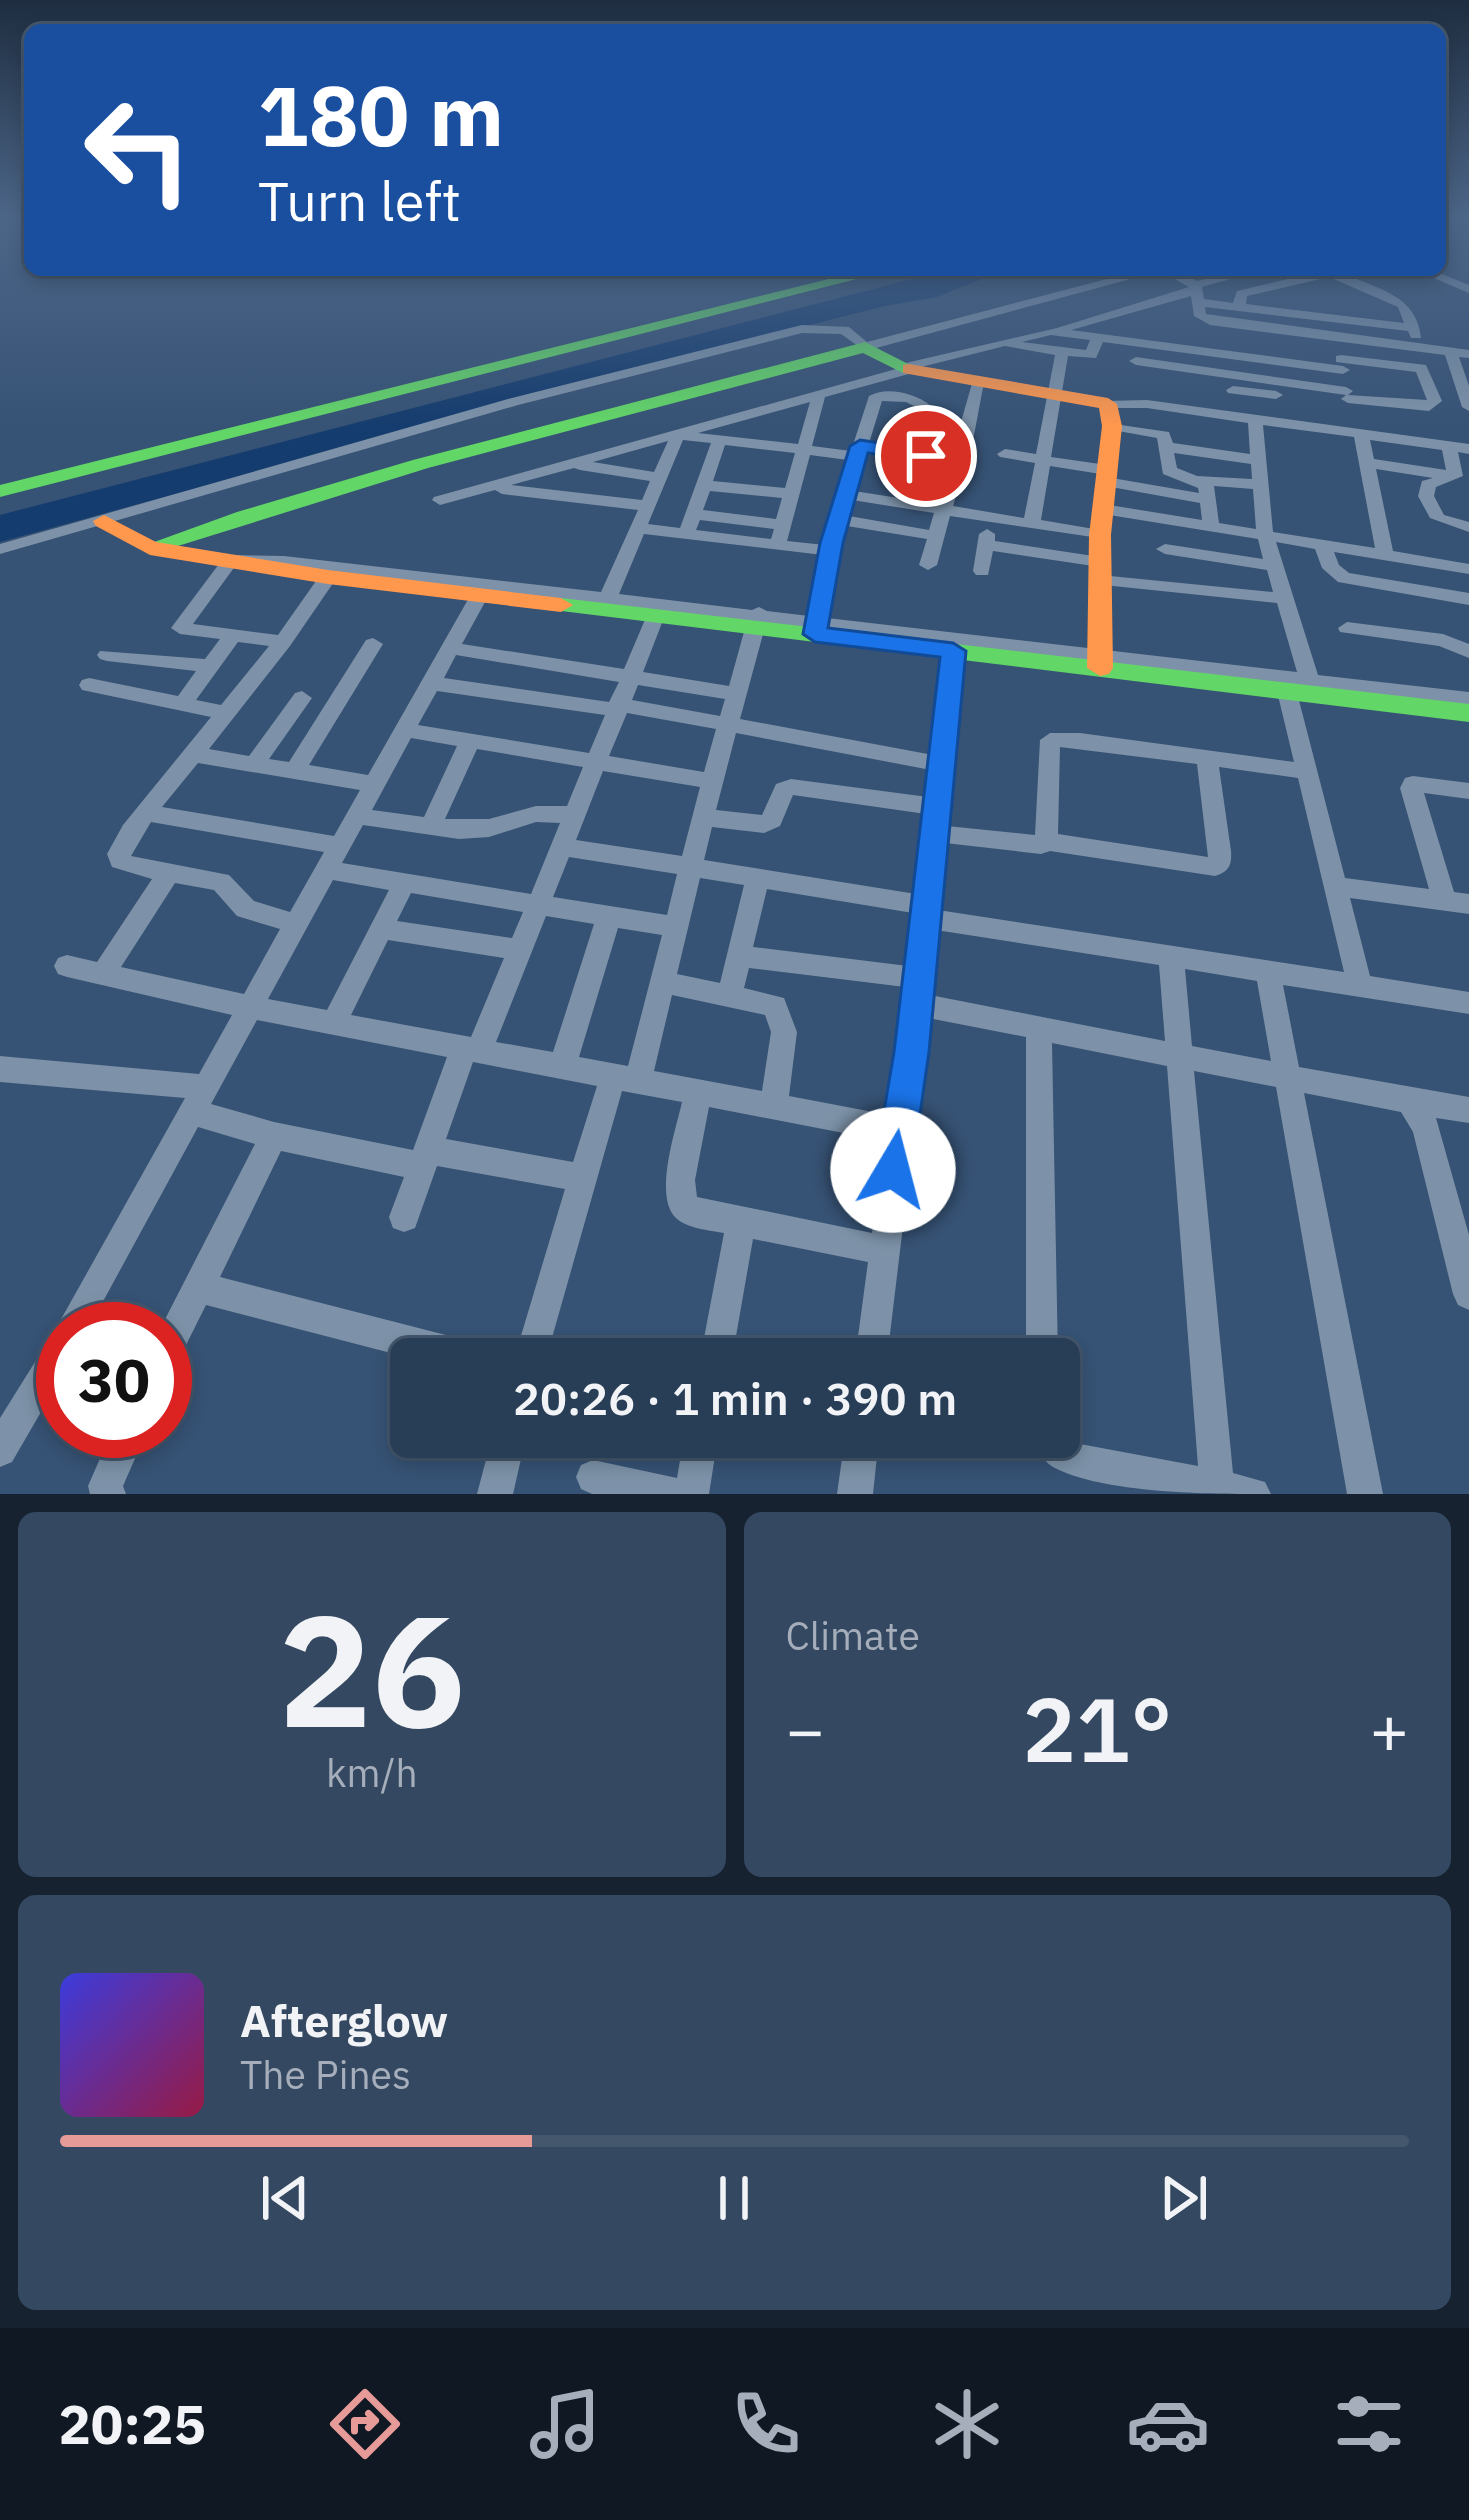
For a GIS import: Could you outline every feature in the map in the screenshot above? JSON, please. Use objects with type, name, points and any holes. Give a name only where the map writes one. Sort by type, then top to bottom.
[{"type":"street","points":[[0,491],[817,287]]},
{"type":"street","points":[[150,548],[267,508],[526,434],[1092,287]]},
{"type":"street","points":[[1188,287],[1239,307],[1414,328]]},
{"type":"street","points":[[440,500],[1213,287]]},
{"type":"street","points":[[1239,307],[1245,292],[1269,287]]},
{"type":"street","points":[[1364,287],[1406,308],[1420,347]]},
{"type":"street","points":[[1196,293],[1203,319],[1200,349]]},
{"type":"street","points":[[1345,320],[1340,295],[1386,298]]},
{"type":"street","points":[[1203,319],[1469,354]]},
{"type":"street","points":[[0,550],[513,402],[802,329],[844,330],[907,369],[1055,392],[1117,411],[1165,435],[1168,471],[1200,480],[1261,485]]},
{"type":"street","points":[[1051,331],[1342,364],[1421,368],[1435,400],[1429,407],[1233,390]]},
{"type":"street","points":[[999,344],[1091,355],[1098,336]]},
{"type":"street","points":[[1337,336],[1385,556]]},
{"type":"street","points":[[1100,661],[1103,523],[1117,411],[1136,361],[1136,341]]},
{"type":"street","points":[[1450,351],[1469,407]]},
{"type":"street","points":[[1032,522],[1062,352]]},
{"type":"street","points":[[1136,361],[1347,398]]},
{"type":"street","points":[[928,565],[980,380]]},
{"type":"street","points":[[778,544],[819,394]]},
{"type":"street","points":[[816,628],[838,519],[874,398],[883,394],[920,402],[921,423],[927,430],[966,435]]},
{"type":"street","points":[[1117,411],[1208,412],[1469,449]]},
{"type":"street","points":[[1208,412],[1208,453]]},
{"type":"street","points":[[1255,419],[1264,536],[1298,685],[1308,772],[1360,986]]},
{"type":"street","points":[[678,435],[958,460]]},
{"type":"street","points":[[606,602],[678,435]]},
{"type":"street","points":[[690,523],[720,440]]},
{"type":"street","points":[[1449,446],[1455,476]]},
{"type":"street","points":[[1167,447],[1258,460]]},
{"type":"street","points":[[1005,454],[1042,460],[1166,588],[1281,598]]},
{"type":"street","points":[[568,463],[662,478]]},
{"type":"street","points":[[1366,463],[1455,476]]},
{"type":"street","points":[[1455,476],[1428,484],[1426,496],[1438,518],[1469,527]]},
{"type":"street","points":[[1200,480],[1211,527]]},
{"type":"street","points":[[704,485],[793,494]]},
{"type":"street","points":[[489,487],[650,506]]},
{"type":"street","points":[[845,494],[1032,522],[1166,519],[1469,569]]},
{"type":"street","points":[[985,545],[1208,499]]},
{"type":"street","points":[[982,571],[989,515]]},
{"type":"street","points":[[838,519],[936,536]]},
{"type":"street","points":[[1166,519],[1166,588]]},
{"type":"street","points":[[104,521],[150,548],[231,560],[1298,685],[1469,699]]},
{"type":"street","points":[[690,523],[830,551]]},
{"type":"street","points":[[640,528],[690,523],[783,525]]},
{"type":"street","points":[[1323,546],[1336,574],[1352,581],[1469,599]]},
{"type":"street","points":[[1166,549],[1272,566]]},
{"type":"street","points":[[155,660],[231,560]]},
{"type":"street","points":[[296,924],[245,909],[221,882],[120,862],[124,843],[145,813],[283,642],[332,572]]},
{"type":"street","points":[[86,1302],[485,588]]},
{"type":"street","points":[[606,602],[656,615],[758,620]]},
{"type":"street","points":[[404,1217],[656,615]]},
{"type":"street","points":[[536,1338],[583,1178],[663,982],[712,781],[758,620]]},
{"type":"street","points":[[180,628],[283,642]]},
{"type":"street","points":[[1347,628],[1443,640],[1469,652]]},
{"type":"street","points":[[183,704],[232,636]]},
{"type":"street","points":[[294,771],[373,644]]},
{"type":"street","points":[[874,1338],[955,644]]},
{"type":"street","points":[[452,648],[737,694]]},
{"type":"street","points":[[107,655],[210,666]]},
{"type":"street","points":[[431,683],[617,707],[940,764]]},
{"type":"street","points":[[89,685],[224,713]]},
{"type":"street","points":[[1298,685],[1469,713]]},
{"type":"street","points":[[254,764],[302,698]]},
{"type":"street","points":[[405,730],[712,781]]},
{"type":"street","points":[[1046,841],[1050,740],[1080,740],[1308,772]]},
{"type":"street","points":[[430,826],[470,741]]},
{"type":"street","points":[[192,754],[375,784]]},
{"type":"street","points":[[703,817],[764,824],[772,820],[784,790],[791,787],[1029,844],[1046,841],[1215,867],[1220,863],[1208,758]]},
{"type":"street","points":[[1439,900],[1440,886],[1411,788],[1413,784],[1469,790]]},
{"type":"street","points":[[145,813],[340,846]]},
{"type":"street","points":[[356,816],[478,830],[536,814],[573,815]]},
{"type":"street","points":[[560,846],[1171,957],[1469,1003]]},
{"type":"street","points":[[326,870],[676,927]]},
{"type":"street","points":[[103,974],[169,873]]},
{"type":"street","points":[[730,994],[757,879]]},
{"type":"street","points":[[334,1023],[404,883]]},
{"type":"street","points":[[1337,887],[1469,904]]},
{"type":"street","points":[[562,1066],[609,916]]},
{"type":"street","points":[[381,929],[519,950]]},
{"type":"street","points":[[739,956],[917,991],[1039,1030],[1469,1110]]},
{"type":"street","points":[[1171,957],[1217,1487]]},
{"type":"street","points":[[67,966],[249,1007],[898,1130]]},
{"type":"street","points":[[1268,972],[1364,1494]]},
{"type":"street","points":[[663,982],[775,1006],[784,1032],[774,1107]]},
{"type":"street","points":[[1039,1030],[1042,1338]]},
{"type":"street","points":[[0,1069],[198,1100],[274,1136],[583,1178]]},
{"type":"street","points":[[698,1093],[680,1180],[684,1206],[884,1250]]},
{"type":"street","points":[[1409,1101],[1426,1127],[1461,1233],[1469,1294]]},
{"type":"street","points":[[189,1302],[274,1136]]},
{"type":"street","points":[[720,1338],[741,1221]]},
{"type":"street","points":[[196,1287],[395,1338]]},
{"type":"street","points":[[2,1442],[36,1387]]},
{"type":"street","points":[[108,1494],[105,1486],[118,1458]]},
{"type":"street","points":[[495,1494],[504,1458]]},
{"type":"street","points":[[691,1494],[697,1458]]},
{"type":"street","points":[[855,1494],[859,1458]]},
{"type":"street","points":[[1072,1458],[1253,1494]]},
{"type":"street","points":[[593,1477],[674,1494]]},
{"type":"water","points":[[882,287],[962,287],[937,297],[564,387],[0,542],[0,515]]},
{"type":"traffic: fast","points":[[0,491],[817,287]]},
{"type":"traffic: fast","points":[[157,545],[420,464],[865,347],[909,369]]},
{"type":"traffic: fast","points":[[561,605],[1469,713]]},
{"type":"traffic: slow","points":[[909,369],[1108,404],[1112,426],[1100,535],[1100,668]]},
{"type":"traffic: slow","points":[[104,521],[150,548],[328,577],[561,605]]},
{"type":"route","points":[[893,1170],[911,1052],[953,651],[815,634],[832,543],[860,446],[926,456]]}]
